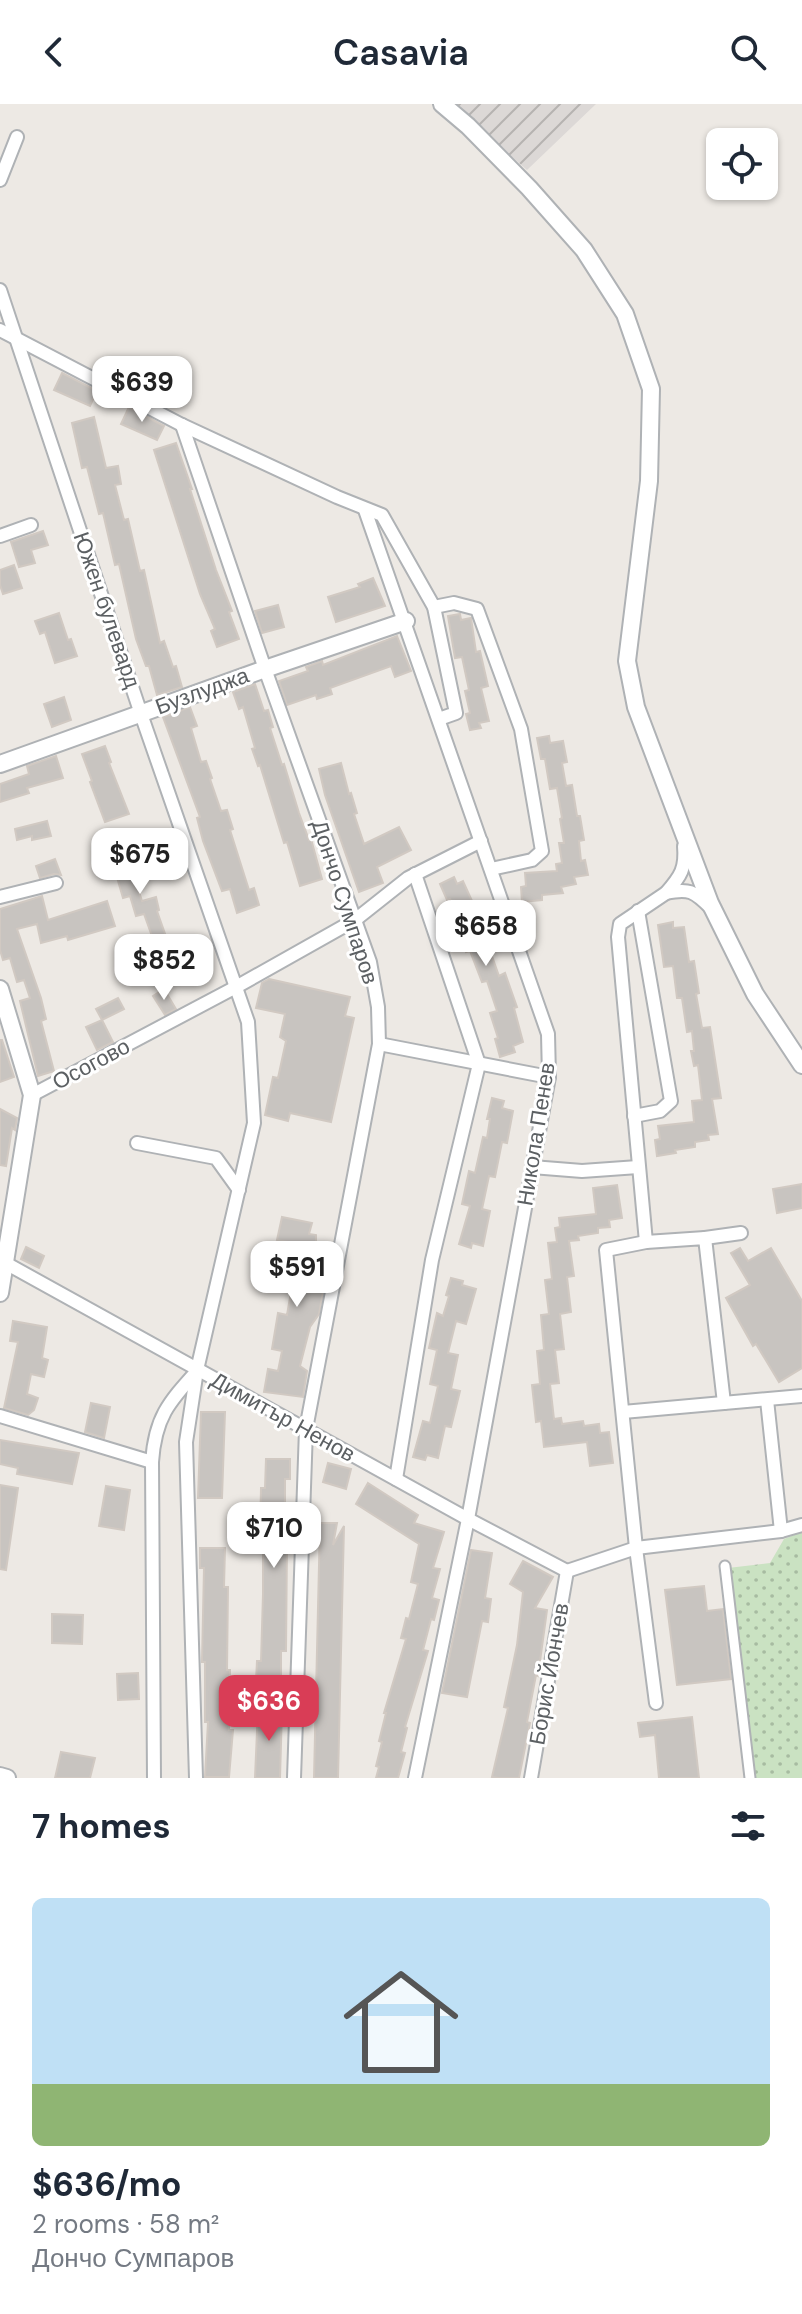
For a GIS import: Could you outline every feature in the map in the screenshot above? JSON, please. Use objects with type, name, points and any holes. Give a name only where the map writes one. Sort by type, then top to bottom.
[{"type":"street","points":[[442,104],[529,188],[584,250],[625,314],[651,389],[649,481],[627,661],[636,707],[713,910],[755,994],[802,1065]]},
{"type":"street","points":[[0,180],[17,137]]},
{"type":"street","name":"Южен булевард","points":[[0,290],[141,714],[248,1022],[254,1123],[197,1370],[186,1442],[196,1778]]},
{"type":"street","points":[[0,330],[182,425],[365,510],[382,515],[434,607],[456,713],[439,719]]},
{"type":"street","name":"Дончо Сумпаров","points":[[182,425],[370,962],[378,1007],[379,1044],[306,1429],[294,1778]]},
{"type":"street","name":"Никола Пенев","points":[[365,510],[548,1034],[549,1077],[468,1519],[415,1778]]},
{"type":"street","points":[[0,536],[31,525]]},
{"type":"street","points":[[434,607],[454,603],[477,609],[521,729],[542,851],[532,860],[491,869]]},
{"type":"street","name":"Бузлуджа","points":[[0,764],[406,621]]},
{"type":"street","points":[[646,1242],[618,937],[620,924],[666,893],[678,879],[685,862],[683,832]]},
{"type":"street","name":"Осогово","points":[[32,1095],[355,920],[415,874],[481,841]]},
{"type":"street","points":[[396,1479],[432,1260],[479,1064],[415,874]]},
{"type":"street","points":[[0,897],[56,883]]},
{"type":"street","points":[[666,893],[684,889],[696,894],[713,910]]},
{"type":"street","points":[[634,1116],[660,1111],[671,1101],[638,911]]},
{"type":"street","points":[[0,989],[32,1095],[0,1293]]},
{"type":"street","points":[[379,1044],[549,1077]]},
{"type":"street","points":[[137,1143],[216,1158],[239,1190]]},
{"type":"street","points":[[532,1167],[582,1171],[638,1167]]},
{"type":"street","points":[[656,1703],[636,1548],[606,1250],[646,1242],[741,1233]]},
{"type":"street","points":[[705,1238],[724,1403]]},
{"type":"street","name":"Димитър Ненов","points":[[3,1262],[567,1571]]},
{"type":"street","points":[[154,1778],[153,1439],[170,1400],[197,1370]]},
{"type":"street","points":[[623,1412],[802,1396]]},
{"type":"street","points":[[767,1400],[781,1531]]},
{"type":"street","points":[[0,1416],[152,1462]]},
{"type":"street","points":[[567,1571],[636,1548],[781,1531],[802,1525]]},
{"type":"street","points":[[725,1566],[750,1778]]},
{"type":"street","name":"Борис Йончев","points":[[531,1778],[567,1571]]},
{"type":"street","points":[[0,1776],[7,1778]]},
{"type":"shaded area","points":[[452,104],[596,104],[527,170]]},
{"type":"green space","points":[[802,1532],[802,1778],[755,1778],[728,1568],[770,1563],[784,1539]]},
{"type":"building","points":[[62,373],[97,391],[90,406],[54,390]]},
{"type":"building","points":[[129,407],[164,426],[157,440],[121,424]]},
{"type":"building","points":[[94,417],[106,468],[118,466],[121,484],[115,485],[124,520],[128,519],[140,571],[144,570],[160,643],[164,641],[182,687],[157,695],[149,666],[146,666],[136,639],[119,564],[115,565],[103,513],[99,514],[87,467],[82,468],[72,423]]},
{"type":"building","points":[[176,443],[239,639],[217,647],[211,631],[215,629],[200,594],[154,450]]},
{"type":"building","points":[[43,531],[48,545],[31,550],[35,563],[19,567],[11,542]]},
{"type":"building","points":[[14,565],[22,588],[3,594],[0,570]]},
{"type":"building","points":[[373,578],[385,606],[336,622],[328,597],[360,587],[358,584]]},
{"type":"building","points":[[278,605],[284,627],[262,633],[255,611]]},
{"type":"building","points":[[59,613],[77,656],[55,663],[45,632],[40,634],[35,621]]},
{"type":"building","points":[[460,614],[461,620],[471,618],[476,652],[480,651],[488,686],[481,688],[489,721],[479,723],[481,728],[470,730],[465,691],[469,690],[462,657],[455,658],[448,616]]},
{"type":"building","points":[[397,636],[411,671],[395,677],[391,666],[330,688],[332,694],[317,699],[316,695],[287,705],[279,681],[308,671],[306,667],[322,661],[323,665]]},
{"type":"building","points":[[255,684],[264,711],[268,710],[273,727],[270,728],[311,839],[322,879],[300,886],[252,749],[255,748],[243,707],[239,709],[233,692]]},
{"type":"building","points":[[64,697],[71,720],[52,727],[44,704]]},
{"type":"building","points":[[190,707],[197,726],[191,728],[201,762],[206,761],[221,811],[227,810],[233,829],[230,830],[249,890],[254,888],[259,905],[237,913],[230,889],[222,891],[203,841],[197,818],[200,817],[163,717]]},
{"type":"building","points":[[549,736],[550,743],[563,741],[567,762],[562,763],[566,786],[572,785],[577,816],[580,816],[584,840],[579,841],[581,861],[585,860],[588,875],[574,877],[576,884],[561,887],[563,893],[542,895],[542,900],[522,902],[521,887],[526,886],[525,873],[557,871],[556,864],[562,863],[559,843],[564,843],[557,788],[550,789],[545,759],[541,759],[537,738]]},
{"type":"building","points":[[105,746],[129,814],[105,822],[82,754]]},
{"type":"building","points":[[56,756],[63,778],[27,788],[29,793],[0,802],[0,784],[29,774],[27,766]]},
{"type":"building","points":[[341,763],[364,844],[399,827],[411,850],[377,867],[383,883],[359,892],[319,769]]},
{"type":"building","points":[[47,821],[51,836],[17,840],[15,829]]},
{"type":"building","points":[[111,831],[116,843],[100,849],[96,837]]},
{"type":"building","points":[[136,846],[142,862],[131,866],[142,901],[156,897],[157,911],[170,948],[158,953],[144,914],[136,916],[130,896],[123,898],[116,874],[119,873],[113,854]]},
{"type":"building","points":[[55,859],[61,875],[40,878],[36,866]]},
{"type":"building","points":[[454,877],[457,884],[463,881],[477,912],[472,914],[484,946],[488,945],[499,976],[505,973],[517,1007],[514,1008],[523,1042],[513,1046],[515,1052],[500,1057],[490,1013],[497,1011],[487,981],[482,982],[470,951],[466,952],[454,919],[458,918],[440,884]]},
{"type":"building","points":[[42,896],[48,920],[107,901],[115,926],[68,940],[67,936],[41,943],[37,924],[17,929],[41,998],[46,1019],[41,1021],[54,1071],[38,1076],[20,1001],[30,998],[24,980],[17,982],[10,958],[3,960],[0,950],[0,909]]},
{"type":"building","points":[[673,922],[673,928],[684,927],[689,962],[694,961],[702,1028],[710,1027],[721,1098],[712,1099],[718,1134],[708,1135],[709,1140],[695,1142],[695,1147],[657,1156],[655,1140],[660,1139],[658,1126],[694,1122],[692,1101],[702,1100],[698,1065],[694,1066],[691,1051],[694,1051],[692,1031],[687,1032],[682,998],[677,998],[673,966],[664,967],[658,925]]},
{"type":"building","points":[[269,979],[350,997],[345,1016],[354,1018],[331,1122],[290,1113],[288,1121],[265,1115],[273,1077],[278,1078],[286,1041],[280,1037],[285,1014],[256,1008],[262,983]]},
{"type":"building","points":[[164,989],[176,1009],[165,1015],[153,996]]},
{"type":"building","points":[[118,998],[124,1009],[102,1020],[96,1009]]},
{"type":"building","points":[[102,1020],[113,1042],[97,1050],[86,1027]]},
{"type":"building","points":[[0,1040],[14,1077],[0,1082]]},
{"type":"building","points":[[492,1098],[504,1101],[502,1108],[513,1111],[507,1143],[502,1142],[495,1177],[489,1176],[482,1209],[490,1211],[483,1246],[472,1243],[471,1248],[459,1244],[470,1206],[462,1204],[469,1171],[475,1173],[483,1137],[487,1138]]},
{"type":"building","points":[[0,1109],[17,1118],[15,1130],[12,1128],[6,1166],[0,1165]]},
{"type":"building","points":[[802,1184],[802,1208],[777,1213],[773,1189]]},
{"type":"building","points":[[617,1185],[622,1218],[609,1220],[610,1227],[598,1228],[598,1233],[578,1236],[579,1240],[569,1241],[574,1276],[567,1277],[571,1312],[560,1314],[564,1349],[555,1350],[559,1383],[550,1384],[554,1419],[561,1418],[562,1424],[583,1421],[584,1426],[599,1424],[600,1433],[609,1432],[613,1463],[590,1466],[587,1442],[544,1447],[541,1421],[536,1422],[532,1385],[540,1384],[537,1351],[544,1350],[541,1315],[549,1314],[545,1280],[552,1279],[548,1243],[557,1242],[555,1228],[560,1227],[559,1218],[596,1214],[593,1188]]},
{"type":"building","points":[[282,1217],[312,1223],[309,1234],[316,1235],[316,1249],[327,1252],[318,1285],[323,1292],[319,1314],[310,1327],[300,1366],[307,1371],[303,1397],[264,1392],[268,1369],[278,1371],[282,1351],[272,1349],[278,1313],[287,1315],[292,1286],[288,1282],[294,1271],[294,1247],[277,1240]]},
{"type":"building","points":[[26,1247],[44,1256],[39,1268],[21,1259]]},
{"type":"building","points":[[740,1248],[748,1261],[771,1248],[802,1301],[802,1368],[779,1382],[756,1344],[753,1346],[726,1298],[750,1285],[731,1253]]},
{"type":"building","points":[[451,1278],[476,1289],[466,1324],[456,1321],[448,1353],[458,1355],[451,1389],[460,1391],[451,1427],[445,1426],[438,1458],[427,1455],[425,1460],[413,1457],[423,1421],[430,1423],[438,1386],[430,1384],[437,1350],[429,1348],[437,1313],[443,1316]]},
{"type":"building","points":[[13,1321],[47,1327],[42,1358],[48,1360],[44,1377],[31,1374],[27,1394],[38,1398],[34,1410],[28,1415],[4,1408],[18,1342],[10,1341]]},
{"type":"building","points":[[91,1403],[110,1407],[104,1438],[85,1432]]},
{"type":"building","points":[[201,1412],[225,1412],[222,1498],[198,1498]]},
{"type":"building","points":[[0,1440],[79,1453],[72,1484],[17,1474],[18,1468],[0,1464]]},
{"type":"building","points":[[266,1459],[290,1459],[290,1479],[285,1479],[286,1651],[281,1651],[281,1681],[256,1681],[257,1661],[261,1661],[261,1488],[265,1488]]},
{"type":"building","points":[[328,1463],[351,1469],[346,1489],[323,1482]]},
{"type":"building","points":[[368,1483],[418,1515],[414,1523],[444,1532],[433,1568],[440,1569],[432,1598],[439,1600],[434,1620],[431,1619],[423,1650],[428,1651],[405,1727],[401,1752],[405,1753],[398,1778],[376,1778],[379,1767],[376,1766],[384,1713],[406,1639],[401,1638],[418,1584],[411,1582],[419,1544],[356,1504]]},
{"type":"building","points":[[0,1485],[18,1488],[6,1570],[0,1569]]},
{"type":"building","points":[[106,1486],[130,1490],[124,1530],[99,1526]]},
{"type":"building","points":[[320,1523],[337,1523],[333,1545],[344,1526],[338,1778],[314,1778]]},
{"type":"building","points":[[200,1548],[225,1548],[229,1730],[233,1730],[229,1777],[205,1777],[208,1722],[205,1722],[205,1662],[202,1662],[204,1568],[200,1568]]},
{"type":"building","points":[[471,1550],[492,1553],[485,1598],[491,1599],[488,1622],[482,1621],[467,1697],[442,1693]]},
{"type":"building","points":[[523,1561],[553,1577],[535,1608],[547,1610],[519,1778],[498,1778],[492,1777],[508,1708],[504,1707],[517,1645],[523,1592],[510,1584]]},
{"type":"building","points":[[704,1586],[707,1611],[723,1609],[731,1679],[677,1685],[665,1590]]},
{"type":"building","points":[[52,1614],[83,1615],[82,1644],[52,1643]]},
{"type":"building","points":[[138,1673],[139,1699],[118,1700],[117,1674]]},
{"type":"building","points":[[258,1708],[282,1709],[280,1778],[255,1778]]},
{"type":"building","points":[[692,1717],[699,1778],[659,1778],[655,1735],[640,1737],[638,1723]]},
{"type":"building","points":[[61,1752],[95,1758],[90,1778],[55,1778]]}]
